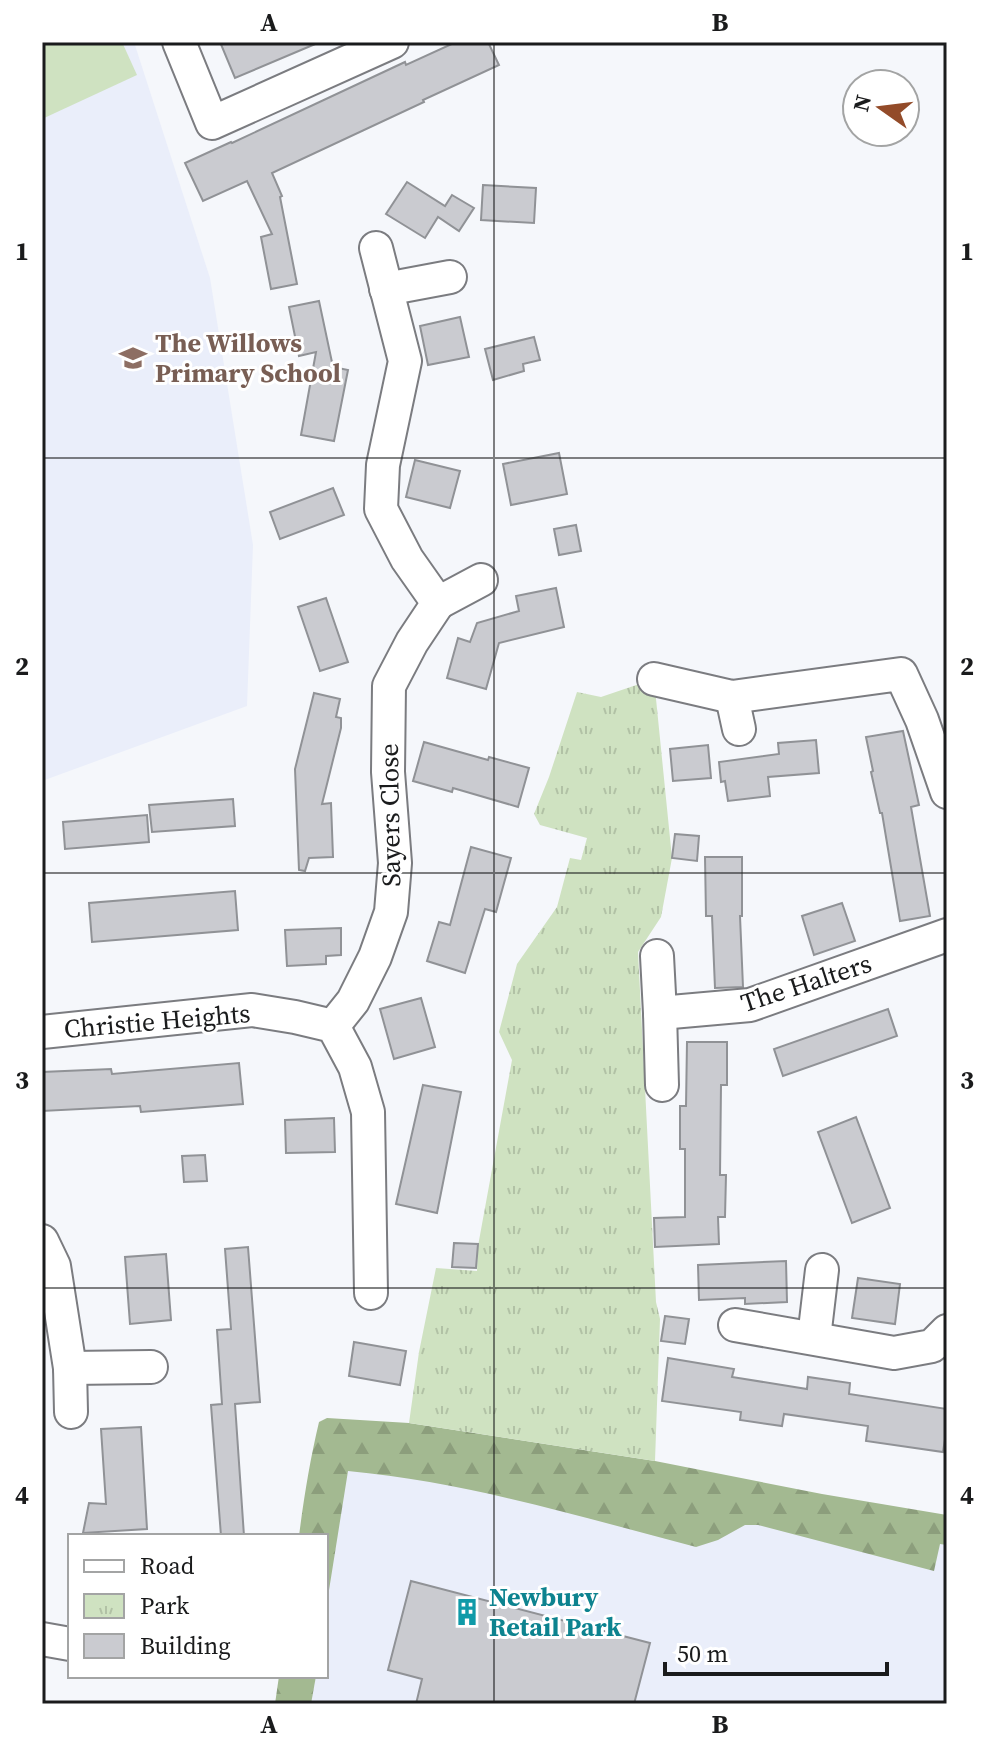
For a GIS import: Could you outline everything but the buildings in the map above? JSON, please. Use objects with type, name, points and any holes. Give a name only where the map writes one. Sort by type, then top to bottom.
[{"type":"street","points":[[179,42],[212,123],[355,49],[392,42]]},
{"type":"street","points":[[376,248],[405,361],[383,465],[381,509],[407,559],[438,603]]},
{"type":"street","points":[[386,289],[450,277]]},
{"type":"street","name":"Sayers Close","points":[[333,1026],[353,1001],[370,968],[391,912],[395,863],[388,772],[389,686],[412,642],[438,603],[481,580]]},
{"type":"street","points":[[654,679],[732,697],[901,674],[922,720],[947,792]]},
{"type":"street","points":[[732,697],[739,729]]},
{"type":"street","name":"The Halters","points":[[660,1013],[750,1005],[947,935]]},
{"type":"street","points":[[657,956],[662,1085]]},
{"type":"street","name":"Christie Heights","points":[[42,1032],[252,1010],[333,1026]]},
{"type":"street","points":[[333,1026],[355,1067],[368,1112],[371,1293]]},
{"type":"street","points":[[42,1241],[54,1266],[70,1368],[71,1412]]},
{"type":"street","points":[[814,1338],[822,1270]]},
{"type":"street","points":[[735,1325],[894,1353],[932,1346],[947,1331]]},
{"type":"street","points":[[70,1368],[151,1367]]},
{"type":"street","points":[[42,1639],[68,1644]]},
{"type":"shaded area","name":"The Willows Primary School","points":[[42,42],[134,42],[210,278],[253,545],[247,706],[42,781]]},
{"type":"shaded area","name":"Newbury Retail Park","points":[[330,1437],[947,1528],[947,1704],[287,1704],[292,1678],[328,1678],[326,1534]]},
{"type":"green space","points":[[42,42],[122,42],[137,75],[42,119]]},
{"type":"green space","points":[[654,679],[672,858],[661,917],[638,952],[656,1302],[660,1319],[655,1461],[409,1423],[436,1268],[477,1271],[478,1246],[512,1060],[499,1032],[517,964],[557,907],[570,858],[581,860],[587,838],[540,825],[534,814],[577,692],[601,697]]},
{"type":"green space","points":[[327,1418],[409,1423],[655,1461],[947,1515],[947,1545],[940,1544],[934,1571],[758,1525],[745,1525],[718,1540],[696,1547],[480,1492],[348,1471],[328,1596],[328,1534],[299,1534],[319,1422]]},
{"type":"green space","points":[[279,1678],[316,1678],[311,1704],[275,1704]]},
{"type":"place","name":"The Willows Primary School","points":[[133,358]]},
{"type":"place","name":"Newbury Retail Park","points":[[467,1612]]}]
